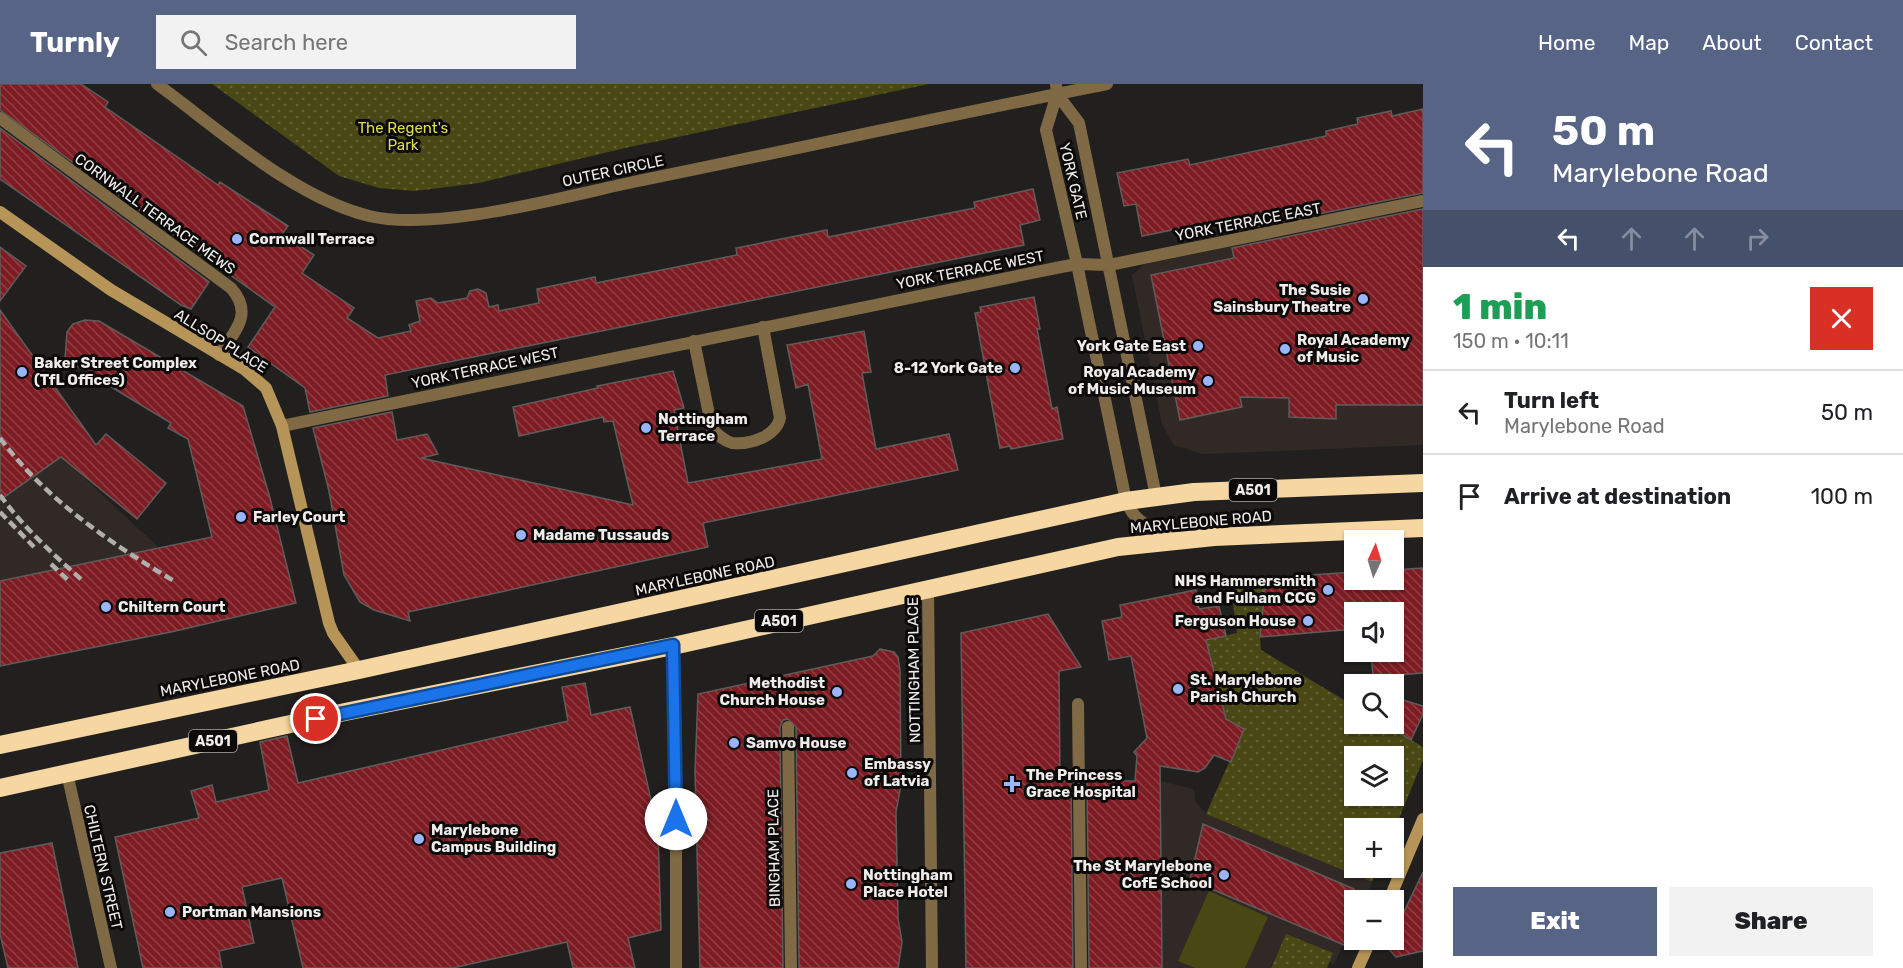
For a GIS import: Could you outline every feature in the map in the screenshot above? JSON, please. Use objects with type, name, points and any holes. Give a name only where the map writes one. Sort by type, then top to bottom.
[{"type":"highway","name":"MARYLEBONE ROAD","points":[[0,745],[359,670],[1126,501],[1156,496],[1423,483]]},
{"type":"highway","name":"MARYLEBONE ROAD","points":[[0,788],[345,712],[673,645],[1118,547],[1263,534],[1423,528]]},
{"type":"street","name":"OUTER CIRCLE","points":[[157,84],[307,192],[351,211],[395,220],[438,218],[562,197],[1056,89],[1107,84]]},
{"type":"street","name":"YORK GATE","points":[[1056,89],[1046,130],[1077,264],[1126,501],[1131,513],[1148,527],[1163,531],[1263,534]]},
{"type":"street","name":"YORK GATE","points":[[1056,89],[1079,123],[1156,496]]},
{"type":"street","name":"CORNWALL TERRACE MEWS","points":[[0,118],[231,288],[241,301],[242,315],[219,355]]},
{"type":"street","name":"YORK TERRACE EAST","points":[[1077,264],[1109,265],[1423,201]]},
{"type":"street","name":"ALLSOP PLACE","points":[[0,212],[120,295],[263,384],[276,406],[282,426],[329,623],[333,633],[359,670]]},
{"type":"street","name":"YORK TERRACE WEST","points":[[282,426],[694,340],[1077,264]]},
{"type":"street","points":[[694,340],[712,429],[720,438],[731,443],[745,442],[770,435],[778,428],[780,418],[763,327]]},
{"type":"street","name":"NOTTINGHAM PLACE","points":[[927,588],[932,968]]},
{"type":"street","points":[[673,645],[676,747],[676,968]]},
{"type":"street","points":[[1078,704],[1081,968]]},
{"type":"street","name":"BINGHAM PLACE","points":[[788,727],[791,968]]},
{"type":"street","name":"CHILTERN STREET","points":[[67,773],[111,968]]},
{"type":"street","points":[[1393,890],[1423,819]]},
{"type":"street","points":[[1358,968],[1366,950]]},
{"type":"shaded area","name":"Royal Academy of Music","points":[[1423,208],[1423,445],[1203,454],[1174,445],[1162,424],[1132,275],[1145,264]]},
{"type":"shaded area","points":[[0,310],[90,435],[66,450],[76,470],[159,548],[0,581]]},
{"type":"shaded area","name":"The St Marylebone CofE School","points":[[1088,781],[1160,781],[1194,789],[1195,801],[1206,814],[1344,871],[1344,878],[1362,878],[1372,882],[1368,890],[1344,890],[1344,943],[1334,964],[1283,941],[1270,968],[1096,968],[1089,867]]},
{"type":"green space","name":"The Regent's Park","points":[[212,84],[929,84],[625,148],[479,183],[415,191],[379,188],[339,176]]},
{"type":"green space","points":[[1266,578],[1260,637],[1261,650],[1344,700],[1344,734],[1401,734],[1423,747],[1423,760],[1399,818],[1344,818],[1344,871],[1206,814],[1244,729],[1226,719],[1206,640],[1237,633],[1230,582]]},
{"type":"green space","points":[[1362,878],[1374,878],[1372,882]]},
{"type":"green space","points":[[1209,891],[1268,917],[1245,968],[1195,968],[1178,961]]},
{"type":"green space","points":[[1286,934],[1333,953],[1327,968],[1271,968]]},
{"type":"building","points":[[0,84],[81,84],[108,102],[105,107],[218,185],[220,182],[288,226],[282,234],[314,255],[302,273],[354,308],[347,318],[378,338],[411,331],[409,325],[420,321],[416,301],[431,298],[438,303],[467,298],[470,291],[478,289],[486,293],[489,307],[498,305],[499,311],[539,303],[537,289],[595,277],[596,283],[737,255],[736,248],[827,230],[828,237],[975,208],[974,202],[1033,189],[1040,220],[1020,225],[1024,245],[385,375],[388,396],[310,412],[305,388],[248,347],[275,307],[0,110]]},
{"type":"building","points":[[1423,109],[1423,193],[1229,232],[1226,219],[1142,236],[1136,204],[1124,206],[1117,173],[1188,159],[1190,165],[1326,136],[1326,131],[1358,124],[1357,118],[1391,111],[1392,116]]},
{"type":"building","points":[[0,128],[209,282],[191,309],[181,305],[0,179]]},
{"type":"building","name":"Royal Academy of Music","points":[[1423,209],[1423,405],[1336,405],[1336,419],[1289,417],[1289,398],[1240,397],[1242,407],[1180,420],[1151,275],[1234,258],[1232,248]]},
{"type":"building","points":[[0,247],[26,266],[0,301]]},
{"type":"building","name":"8-12 York Gate","points":[[1034,297],[1040,329],[1037,329],[1052,409],[1057,407],[1063,439],[1011,449],[1010,446],[1000,448],[975,313],[981,312],[980,307]]},
{"type":"building","name":"Baker Street Complex (TfL Offices)","points":[[0,310],[96,445],[106,434],[166,483],[137,519],[61,457],[0,500]]},
{"type":"building","points":[[85,320],[99,321],[243,406],[270,498],[296,603],[171,632],[0,666],[0,581],[212,537],[188,439],[168,428],[171,423],[65,359],[67,332],[73,324]]},
{"type":"building","points":[[864,331],[871,372],[862,373],[876,449],[949,434],[958,470],[703,523],[708,547],[408,612],[410,621],[374,610],[360,602],[344,575],[329,491],[313,428],[392,412],[397,440],[427,434],[438,454],[421,458],[633,505],[613,421],[604,422],[603,417],[519,436],[513,407],[598,388],[597,386],[673,371],[684,408],[674,410],[688,483],[822,459],[808,384],[796,388],[787,345]]},
{"type":"building","name":"Ferguson House","points":[[1423,568],[1423,673],[1373,674],[1372,662],[1404,662],[1404,602],[1344,602],[1344,630],[1260,637],[1266,578],[1344,573],[1344,590],[1404,590],[1404,569]]},
{"type":"building","points":[[1196,590],[1199,609],[1219,606],[1226,636],[1206,640],[1226,719],[1244,729],[1231,762],[1214,755],[1205,768],[1198,772],[1160,766],[1162,968],[1089,968],[1087,781],[1135,781],[1137,756],[1134,752],[1147,738],[1131,656],[1109,660],[1102,621],[1122,617],[1120,605]]},
{"type":"building","name":"The Princess Grace Hospital","points":[[1048,614],[1081,667],[1059,671],[1060,781],[1071,781],[1073,968],[966,968],[961,633]]},
{"type":"building","points":[[880,649],[894,652],[898,657],[900,670],[901,785],[896,812],[898,918],[902,942],[898,968],[799,968],[796,727],[788,719],[783,720],[780,727],[783,968],[700,968],[695,771],[698,694],[873,656]]},
{"type":"building","name":"Marylebone Campus Building","points":[[585,683],[591,715],[630,707],[651,800],[657,799],[661,930],[628,938],[635,968],[573,968],[567,942],[453,968],[303,968],[282,878],[242,887],[254,943],[219,951],[222,968],[143,968],[115,837],[199,818],[191,791],[212,785],[216,802],[269,790],[260,742],[287,736],[298,783],[568,721],[562,687]]},
{"type":"building","points":[[1404,700],[1423,706],[1423,714],[1411,740],[1401,734],[1404,734]]},
{"type":"building","points":[[1203,824],[1354,889],[1344,890],[1344,945],[1190,880]]},
{"type":"building","points":[[52,843],[78,968],[8,968],[0,934],[0,853]]},
{"type":"building","points":[[1423,872],[1423,951],[1396,957],[1390,950],[1404,950],[1404,912]]},
{"type":"railway","points":[[0,438],[17,460],[58,500],[102,535],[174,581]]},
{"type":"railway","points":[[0,495],[28,529],[83,581]]},
{"type":"railway","points":[[0,512],[34,547]]},
{"type":"railway","points":[[51,564],[70,582]]},
{"type":"place","name":"Cornwall Terrace","points":[[237,239]]},
{"type":"place","name":"The Susie Sainsbury Theatre","points":[[1363,299]]},
{"type":"place","name":"York Gate East","points":[[1198,346]]},
{"type":"place","name":"Royal Academy of Music","points":[[1285,349]]},
{"type":"place","name":"8-12 York Gate","points":[[1015,368]]},
{"type":"place","name":"Baker Street Complex (TfL Offices)","points":[[22,372]]},
{"type":"place","name":"Royal Academy of Music Museum","points":[[1208,381]]},
{"type":"place","name":"Nottingham Terrace","points":[[646,428]]},
{"type":"place","name":"Farley Court","points":[[241,517]]},
{"type":"place","name":"Madame Tussauds","points":[[521,535]]},
{"type":"place","name":"NHS Hammersmith and Fulham CCG","points":[[1328,590]]},
{"type":"place","name":"Chiltern Court","points":[[106,607]]},
{"type":"place","name":"Ferguson House","points":[[1308,621]]},
{"type":"place","name":"St. Marylebone Parish Church","points":[[1178,689]]},
{"type":"place","name":"Methodist Church House","points":[[837,692]]},
{"type":"place","name":"Samvo House","points":[[734,743]]},
{"type":"place","name":"Embassy of Latvia","points":[[852,773]]},
{"type":"place","name":"The Princess Grace Hospital","points":[[1012,784]]},
{"type":"place","name":"Marylebone Campus Building","points":[[419,839]]},
{"type":"place","name":"The St Marylebone CofE School","points":[[1224,875]]},
{"type":"place","name":"Nottingham Place Hotel","points":[[851,884]]},
{"type":"place","name":"Portman Mansions","points":[[170,912]]},
{"type":"route","points":[[316,719],[673,645],[676,819]]}]
